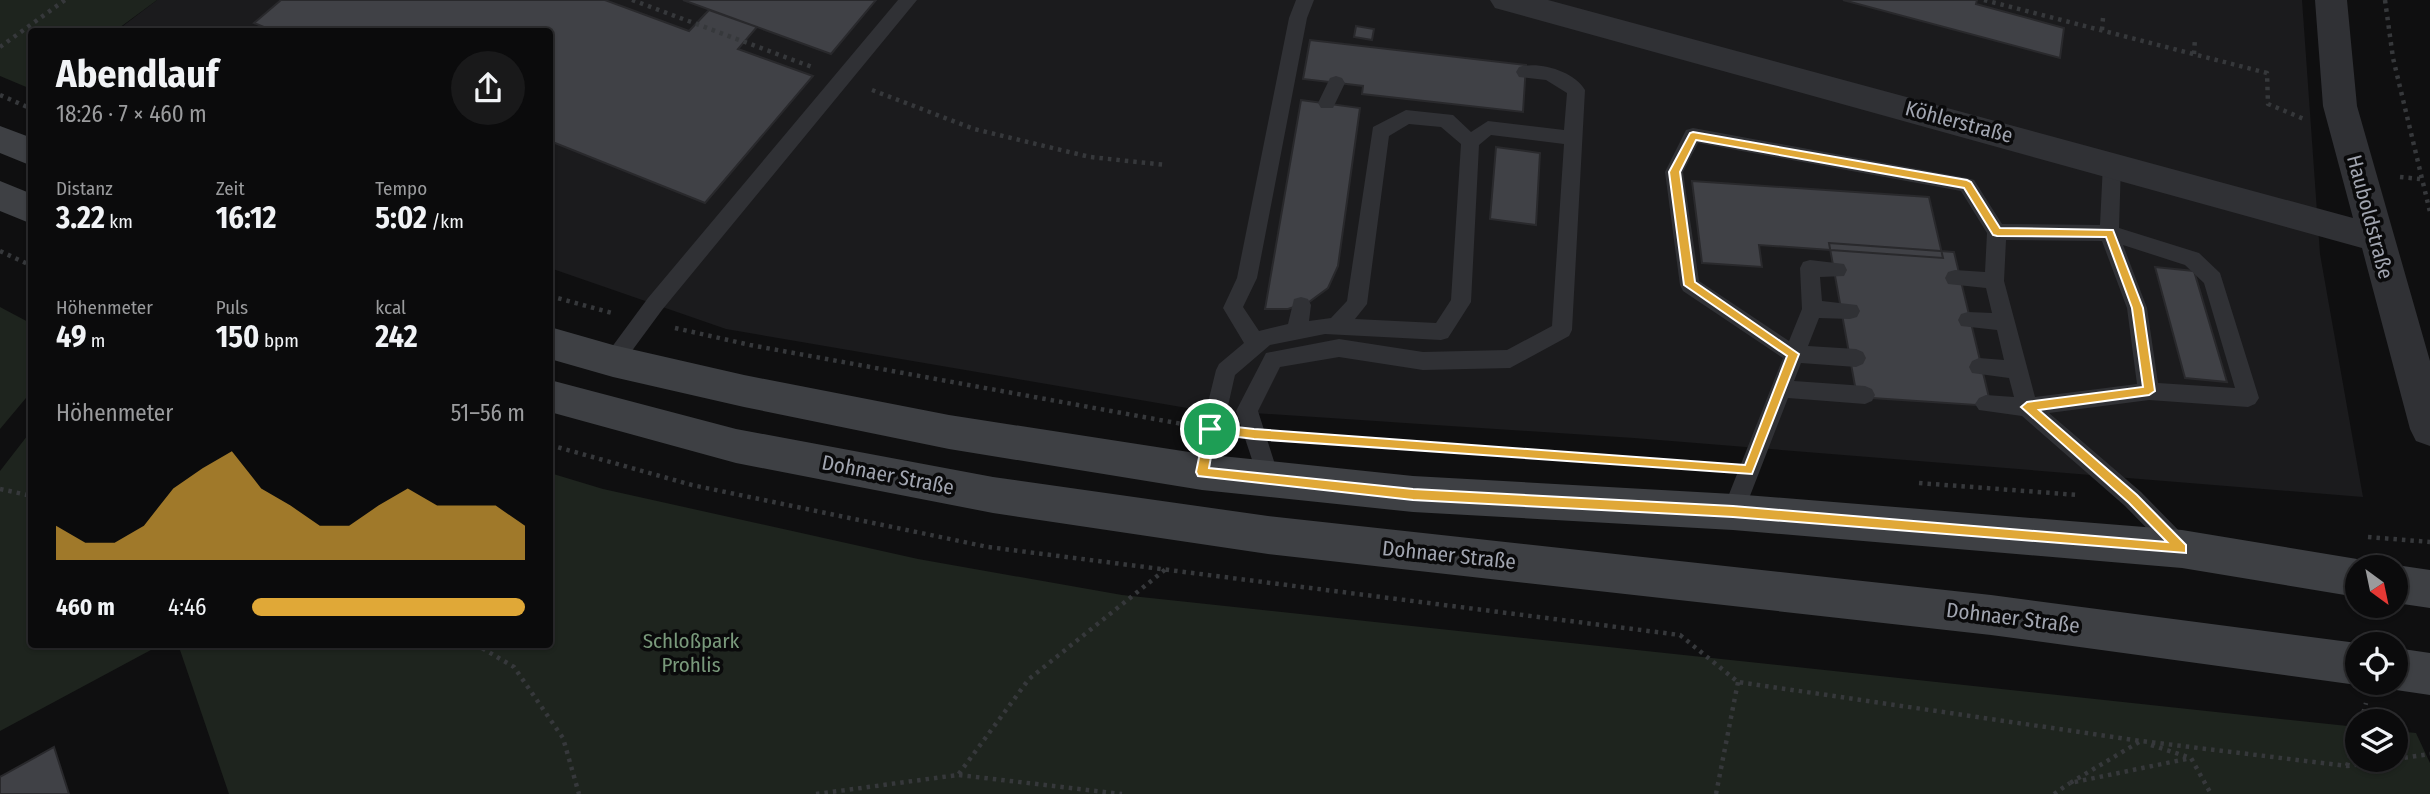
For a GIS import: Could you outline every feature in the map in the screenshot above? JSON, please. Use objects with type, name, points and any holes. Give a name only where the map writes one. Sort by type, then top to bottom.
[{"type":"main road","points":[[0,139],[28,151]]},
{"type":"main road","points":[[0,195],[28,208]]},
{"type":"main road","points":[[553,343],[744,391],[949,432],[1202,472],[1413,494],[1733,512],[2182,549],[2345,576]]},
{"type":"main road","name":"Dohnaer Straße","points":[[553,397],[736,446],[993,495],[1268,535],[1978,613],[2345,662]]},
{"type":"main road","points":[[2408,586],[2430,590]]},
{"type":"main road","points":[[2408,671],[2430,674]]},
{"type":"street","name":"Köhlerstraße","points":[[1506,0],[1544,5],[2375,238]]},
{"type":"street","name":"Hauboldstraße","points":[[2331,0],[2340,106],[2430,429]]},
{"type":"lane","points":[[613,360],[641,320],[908,0]]},
{"type":"lane","points":[[1256,344],[1233,308],[1247,278],[1298,18],[1305,0]]},
{"type":"lane","points":[[1269,480],[1247,411],[1273,359],[1339,348],[1423,361],[1510,359],[1562,330],[1576,90],[1550,74],[1525,72]]},
{"type":"lane","points":[[1327,103],[1336,83]]},
{"type":"lane","points":[[1335,327],[1357,304],[1380,132],[1406,117],[1446,120],[1470,142]]},
{"type":"lane","points":[[1202,472],[1226,370],[1265,337],[1325,326],[1441,332],[1461,302],[1470,142],[1488,128],[1572,138]]},
{"type":"lane","points":[[1856,358],[1793,354],[1690,285],[1674,172],[1693,135],[1967,184],[1997,232],[1994,281],[2027,407],[2133,499],[2182,549]]},
{"type":"lane","points":[[2112,164],[2109,233],[2137,308],[2149,391]]},
{"type":"lane","points":[[1986,404],[2027,407],[2149,391],[2248,398],[2213,279],[2192,259],[2109,233],[1997,232]]},
{"type":"lane","points":[[1733,512],[1812,309],[1810,268],[1836,270]]},
{"type":"lane","points":[[1955,278],[1994,281]]},
{"type":"lane","points":[[1297,331],[1301,305]]},
{"type":"lane","points":[[1812,309],[1850,311]]},
{"type":"lane","points":[[1968,320],[2005,322]]},
{"type":"lane","points":[[1979,367],[2017,370]]},
{"type":"lane","points":[[1782,389],[1865,395]]},
{"type":"path","points":[[0,47],[65,0]]},
{"type":"path","points":[[632,0],[974,129],[1090,157],[1166,165]]},
{"type":"path","points":[[1984,0],[2267,73],[2268,104],[2347,135]]},
{"type":"path","points":[[2385,0],[2393,58],[2430,212]]},
{"type":"path","points":[[2102,30],[2103,18]]},
{"type":"path","points":[[2194,54],[2195,38]]},
{"type":"path","points":[[0,95],[28,106]]},
{"type":"path","points":[[0,251],[28,264]]},
{"type":"path","points":[[553,297],[750,345],[1210,429]]},
{"type":"path","points":[[1254,434],[1679,465]]},
{"type":"path","points":[[1913,483],[2133,499]]},
{"type":"path","points":[[0,489],[28,495]]},
{"type":"path","points":[[958,775],[1029,679],[1166,569]]},
{"type":"path","points":[[482,648],[514,667],[563,737],[579,794]]},
{"type":"path","points":[[1716,794],[1738,682],[2141,741],[2345,766]]},
{"type":"path","points":[[2054,794],[2141,741],[2191,758],[2211,794]]},
{"type":"path","points":[[2408,757],[2430,754]]},
{"type":"path","points":[[2070,783],[2191,758]]},
{"type":"path","points":[[816,794],[958,775],[1122,794]]},
{"type":"shaded area","points":[[157,0],[2302,0],[2320,254],[2363,497],[1634,438],[1193,409],[726,329],[553,269],[553,28],[120,28]]},
{"type":"green space","points":[[0,0],[157,0],[119,28],[28,28],[28,88],[0,76]]},
{"type":"green space","points":[[0,307],[28,322],[28,396],[0,429]]},
{"type":"green space","points":[[28,435],[28,648],[155,648],[0,731],[0,471]]},
{"type":"green space","name":"Schloßpark Prohlis","points":[[553,474],[603,489],[918,559],[1122,595],[2345,726],[2345,772],[2408,772],[2408,732],[2416,733],[2430,763],[2430,794],[229,794],[179,648],[553,648]]},
{"type":"building","points":[[281,0],[605,0],[689,31],[709,10],[757,27],[738,49],[813,76],[705,203],[553,142],[553,28],[266,28],[254,23]]},
{"type":"building","points":[[683,0],[876,0],[831,54]]},
{"type":"building","points":[[1843,0],[1977,0],[1976,4],[2064,28],[2060,58]]},
{"type":"building","points":[[1356,26],[1374,29],[1372,40],[1354,37]]},
{"type":"building","points":[[1310,40],[1526,65],[1523,112],[1362,94],[1363,86],[1303,79]]},
{"type":"building","points":[[1301,100],[1360,108],[1338,266],[1328,288],[1309,302],[1288,309],[1265,309]]},
{"type":"building","points":[[1496,147],[1540,153],[1536,225],[1490,219]]},
{"type":"building","points":[[1692,181],[1929,197],[1943,258],[1759,245],[1762,267],[1702,263]]},
{"type":"building","points":[[1829,243],[1954,252],[1991,406],[1857,397]]},
{"type":"building","points":[[2155,267],[2194,271],[2227,382],[2185,378]]},
{"type":"building","points":[[54,747],[69,794],[0,794],[0,777]]},
{"type":"route","points":[[1693,135],[1967,184],[1997,232],[2109,233],[2137,308],[2149,391],[2027,407],[2133,499],[2182,549],[1733,512],[1413,494],[1202,472],[1210,429],[1748,470],[1782,389],[1793,354],[1690,285],[1674,172],[1693,135]]}]
